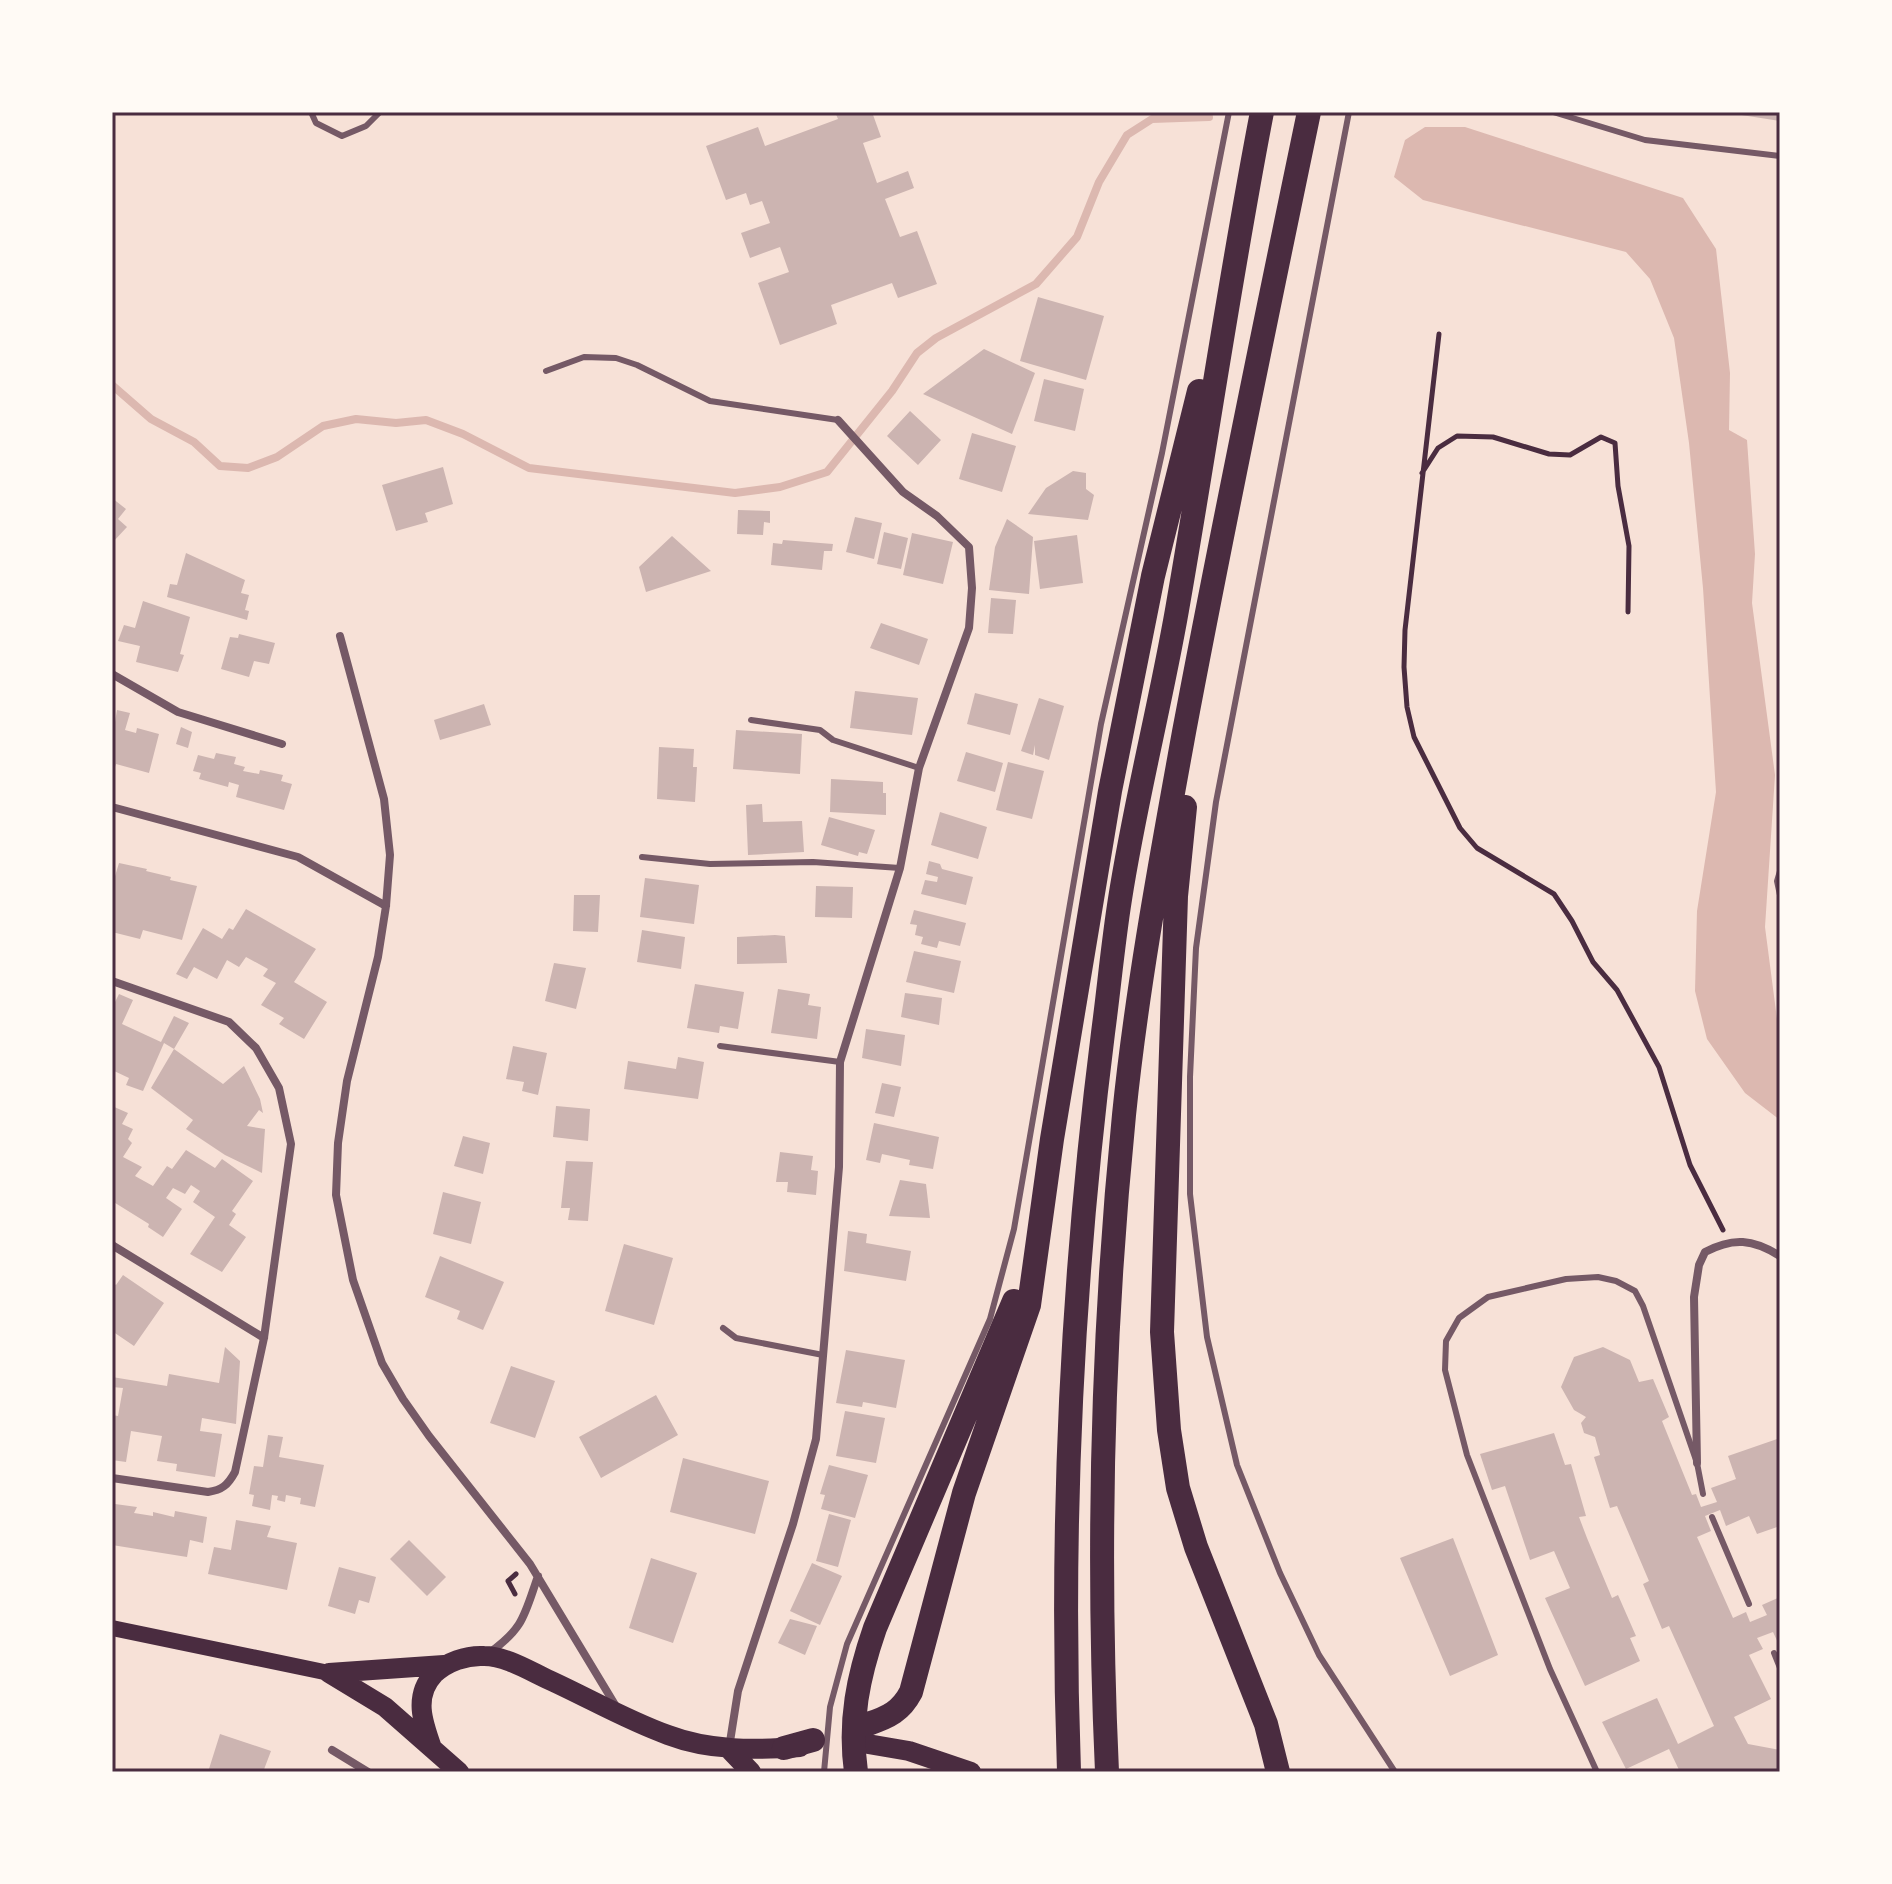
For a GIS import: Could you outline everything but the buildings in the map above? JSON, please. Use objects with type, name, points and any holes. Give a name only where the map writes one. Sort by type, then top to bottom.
[{"type":"highway","points":[[1069,1772],[1066,1543],[1073,1345],[1089,1145],[1120,898],[1176,614],[1262,112]]},
{"type":"highway","points":[[1107,1772],[1101,1543],[1104,1380],[1123,1129],[1153,899],[1203,629],[1309,112]]},
{"type":"highway","points":[[868,1734],[903,1708],[911,1692],[964,1493],[1029,1305],[1052,1139],[1062,1013],[1153,576],[1241,222]]},
{"type":"highway","points":[[1203,629],[1176,896],[1162,1332],[1169,1430],[1178,1488],[1196,1547],[1266,1724],[1278,1772]]},
{"type":"highway","points":[[856,1772],[852,1736],[855,1698],[863,1662],[1012,1308],[1052,1139]]},
{"type":"highway","points":[[784,1748],[813,1743]]},
{"type":"main road","points":[[112,1628],[329,1673],[444,1665],[462,1658],[485,1656],[526,1669],[667,1735],[729,1749],[784,1748]]},
{"type":"main road","points":[[432,1748],[422,1721],[423,1692],[430,1679],[444,1665]]},
{"type":"main road","points":[[329,1673],[385,1707],[459,1772]]},
{"type":"main road","points":[[868,1734],[971,1772]]},
{"type":"main road","points":[[729,1749],[751,1772]]},
{"type":"street","points":[[729,1749],[738,1691],[793,1524],[816,1439],[839,1167],[840,1062],[900,868],[919,768],[969,628],[972,588],[969,547],[937,516],[903,492],[838,420]]},
{"type":"street","points":[[340,636],[384,799],[390,855],[378,957],[347,1081],[338,1143],[336,1195],[353,1280],[382,1363],[403,1399],[530,1564],[620,1713]]},
{"type":"street","points":[[112,674],[178,712],[282,744]]},
{"type":"street","points":[[112,807],[298,857],[386,906]]},
{"type":"street","points":[[112,981],[229,1022],[256,1048],[279,1088],[291,1144],[264,1338],[235,1472],[229,1483],[219,1491],[208,1492],[112,1478]]},
{"type":"street","points":[[1697,1463],[1694,1297],[1705,1252],[1730,1241],[1768,1249],[1780,1256]]},
{"type":"street","points":[[112,1245],[264,1338]]},
{"type":"street","points":[[485,1656],[520,1626],[538,1576]]},
{"type":"street","points":[[332,1750],[368,1772]]},
{"type":"lane","points":[[311,112],[316,123],[342,136],[366,126],[380,112]]},
{"type":"lane","points":[[824,1772],[830,1707],[847,1644],[990,1319],[1014,1229],[1062,1013],[1101,724],[1162,453],[1229,112]]},
{"type":"lane","points":[[1349,112],[1216,802],[1196,948],[1190,1077],[1190,1194],[1207,1337],[1237,1465],[1280,1573],[1319,1655],[1395,1772]]},
{"type":"lane","points":[[1553,112],[1645,140],[1780,156]]},
{"type":"lane","points":[[546,371],[584,357],[616,358],[710,401],[838,420]]},
{"type":"lane","points":[[751,720],[820,730],[833,740],[919,768]]},
{"type":"lane","points":[[642,857],[710,864],[813,862],[900,868]]},
{"type":"lane","points":[[1780,871],[1777,881],[1780,895]]},
{"type":"lane","points":[[720,1046],[840,1062]]},
{"type":"lane","points":[[1597,1772],[1550,1669],[1467,1455],[1445,1370],[1446,1341],[1459,1318],[1488,1297],[1566,1279],[1598,1277],[1616,1281],[1635,1291],[1643,1306],[1697,1463],[1703,1494]]},
{"type":"lane","points":[[723,1328],[736,1338],[823,1355]]},
{"type":"lane","points":[[1712,1517],[1749,1604]]},
{"type":"lane","points":[[1774,1653],[1780,1668]]},
{"type":"path","points":[[1439,334],[1409,583],[1404,667],[1407,707],[1414,737],[1460,828],[1477,848],[1554,894],[1593,962],[1617,990],[1659,1067],[1690,1165],[1730,1241]]},
{"type":"path","points":[[1422,474],[1438,448],[1457,436],[1493,437],[1549,454],[1570,455],[1601,437],[1615,443],[1618,486],[1629,546],[1628,612]]},
{"type":"path","points":[[515,1601],[515,1592],[508,1581],[530,1564]]},
{"type":"shaded area","points":[[1425,127],[1465,127],[1683,198],[1716,249],[1730,373],[1729,430],[1747,440],[1755,554],[1752,603],[1775,775],[1765,927],[1777,1019],[1780,1022],[1780,1120],[1745,1093],[1707,1039],[1695,991],[1697,911],[1716,792],[1703,588],[1689,443],[1674,338],[1650,279],[1626,252],[1423,200],[1394,177],[1405,140]]},
{"type":"waterway","points":[[112,385],[151,419],[194,442],[220,466],[248,468],[277,457],[323,426],[356,419],[396,423],[426,420],[463,434],[529,468],[735,493],[780,487],[827,472],[892,391],[917,353],[936,338],[1036,284],[1077,237],[1099,182],[1127,135],[1152,119],[1209,117]]}]
